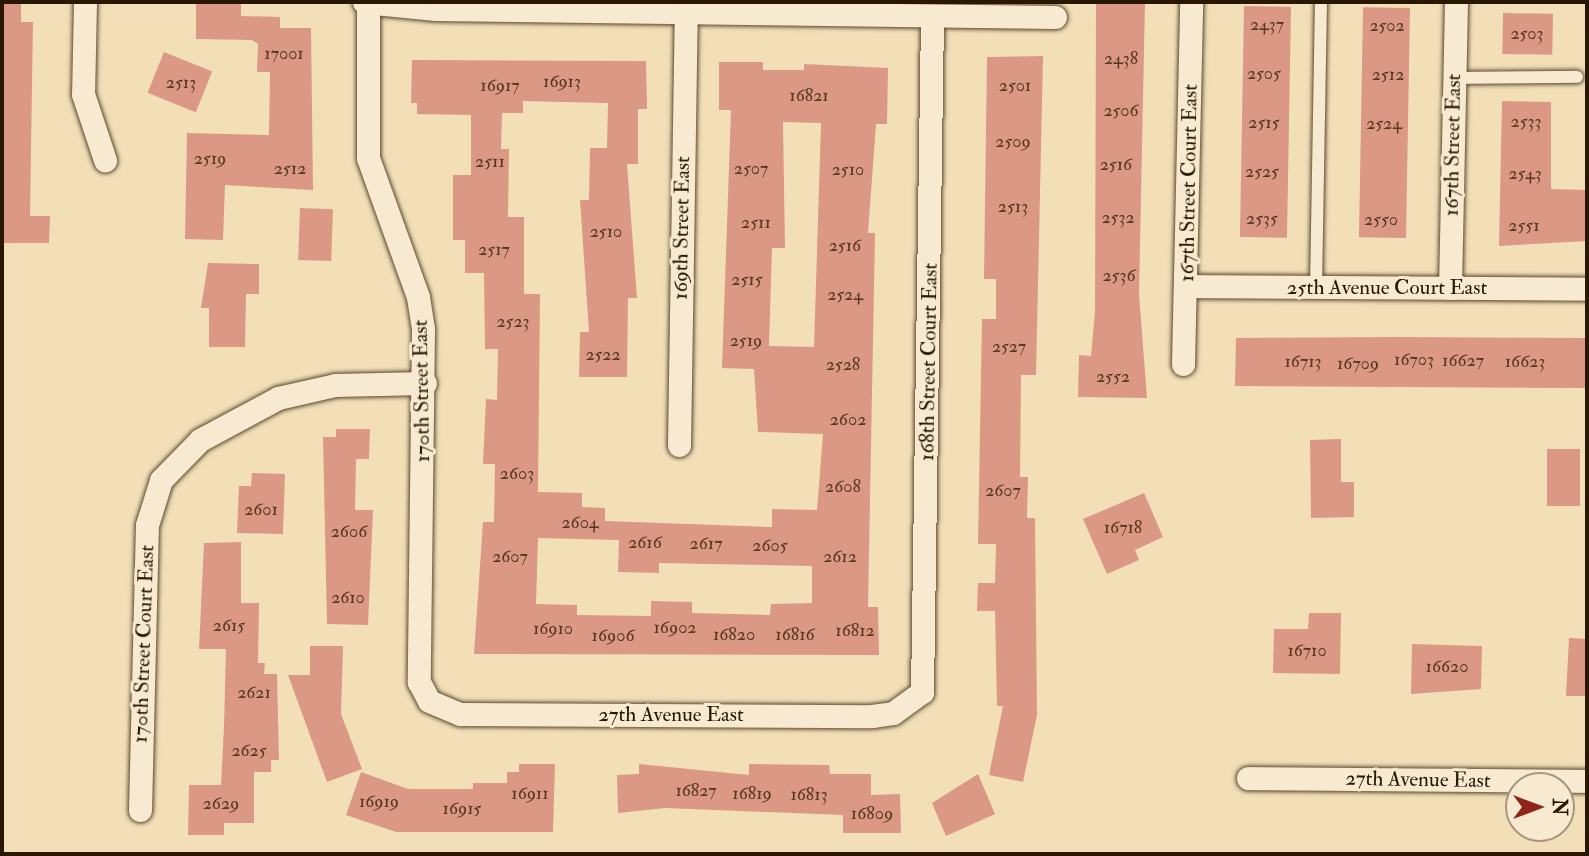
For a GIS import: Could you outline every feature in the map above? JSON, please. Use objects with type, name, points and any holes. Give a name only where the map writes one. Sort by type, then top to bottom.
[{"type":"street","points":[[85,2],[83,94],[105,160]]},
{"type":"street","name":"167th Street Court East","points":[[1183,365],[1187,286],[1191,2]]},
{"type":"street","name":"167th Street East","points":[[1450,288],[1456,2]]},
{"type":"street","points":[[366,3],[932,18],[1055,16]]},
{"type":"street","name":"170th Street East","points":[[366,3],[369,158],[418,297],[425,383],[419,682],[429,701]]},
{"type":"street","name":"169th Street East","points":[[679,445],[686,11]]},
{"type":"street","name":"168th Street Court East","points":[[912,701],[922,692],[926,672],[932,18]]},
{"type":"street","name":"25th Avenue Court East","points":[[1187,286],[1587,289]]},
{"type":"street","name":"170th Street Court East","points":[[140,810],[147,525],[161,480],[200,440],[278,398],[335,385],[425,383]]},
{"type":"street","name":"27th Avenue East","points":[[429,701],[460,714],[872,716],[912,701]]},
{"type":"street","name":"27th Avenue East","points":[[1248,778],[1587,781]]},
{"type":"lane","points":[[1317,287],[1321,2]]},
{"type":"lane","points":[[1454,78],[1577,77]]},
{"type":"building","points":[[2,2],[21,2],[21,22],[33,22],[30,216],[50,216],[49,243],[2,243]]},
{"type":"building","points":[[196,2],[241,2],[241,16],[280,17],[280,28],[311,28],[313,190],[225,185],[223,240],[185,239],[187,133],[269,135],[270,72],[257,72],[258,44],[252,40],[196,39]]},
{"type":"building","points":[[1096,2],[1145,2],[1139,294],[1147,398],[1078,397],[1079,355],[1091,356],[1095,311]]},
{"type":"building","points":[[1244,6],[1291,7],[1287,238],[1240,237]]},
{"type":"building","points":[[1363,7],[1410,8],[1406,238],[1359,237]]},
{"type":"building","points":[[1503,13],[1553,14],[1552,55],[1502,54]]},
{"type":"building","points":[[164,52],[212,71],[196,112],[148,93]]},
{"type":"building","points":[[1043,56],[1036,375],[1021,375],[1020,477],[1028,477],[1027,518],[1035,518],[1037,715],[1023,782],[989,775],[1003,706],[997,706],[995,611],[977,611],[978,583],[995,583],[996,544],[978,544],[982,319],[996,319],[996,279],[984,279],[987,57]]},
{"type":"building","points":[[412,60],[646,61],[647,109],[638,109],[638,164],[627,164],[637,298],[628,298],[627,377],[579,377],[580,332],[589,332],[580,200],[589,200],[590,148],[607,148],[608,103],[523,101],[523,113],[502,113],[501,149],[509,149],[508,217],[524,217],[524,294],[540,294],[538,492],[582,493],[582,507],[605,508],[605,521],[772,527],[772,509],[817,510],[823,434],[758,432],[754,369],[722,368],[731,110],[719,110],[719,62],[763,62],[763,70],[804,70],[804,64],[888,68],[887,124],[876,124],[868,233],[875,233],[868,607],[878,607],[879,655],[474,654],[483,522],[494,522],[495,464],[483,464],[486,399],[497,400],[498,349],[485,349],[484,273],[465,273],[465,240],[453,240],[453,175],[471,175],[471,115],[417,114],[417,103],[411,103]],"holes":[[[783,122],[821,123],[814,347],[769,346],[772,248],[785,248]],[[538,538],[619,540],[618,572],[659,573],[659,563],[812,566],[812,603],[771,604],[770,615],[692,613],[692,602],[651,601],[651,616],[577,615],[577,605],[536,604]]]},
{"type":"building","points":[[1502,101],[1551,102],[1551,189],[1587,190],[1587,241],[1499,246]]},
{"type":"building","points":[[300,208],[333,209],[331,261],[298,260]]},
{"type":"building","points":[[208,263],[259,264],[259,294],[246,294],[245,347],[209,347],[209,308],[201,308]]},
{"type":"building","points":[[1236,338],[1587,338],[1587,388],[1235,386]]},
{"type":"building","points":[[336,429],[370,429],[369,459],[356,459],[355,510],[373,510],[368,625],[327,624],[323,437],[336,437]]},
{"type":"building","points":[[1341,439],[1341,482],[1354,482],[1354,517],[1311,518],[1310,440]]},
{"type":"building","points":[[1547,449],[1580,449],[1580,506],[1547,506]]},
{"type":"building","points":[[252,473],[285,474],[283,534],[237,533],[239,486],[251,486]]},
{"type":"building","points":[[1144,493],[1163,537],[1135,550],[1139,560],[1107,574],[1083,519]]},
{"type":"building","points":[[241,542],[241,603],[259,603],[258,663],[265,663],[264,674],[277,674],[279,760],[271,760],[271,772],[254,772],[254,823],[224,823],[224,835],[188,835],[189,785],[221,785],[226,649],[199,649],[204,543]]},
{"type":"building","points":[[1309,613],[1341,613],[1340,674],[1273,673],[1274,629],[1308,629]]},
{"type":"building","points":[[1569,638],[1587,639],[1587,696],[1566,696]]},
{"type":"building","points":[[1412,644],[1482,646],[1481,689],[1411,694]]},
{"type":"building","points":[[310,646],[343,646],[341,714],[362,769],[327,782],[288,675],[310,675]]},
{"type":"building","points":[[519,764],[555,764],[553,832],[396,832],[346,815],[361,772],[408,789],[473,789],[473,783],[507,783],[507,772],[519,772]]},
{"type":"building","points":[[639,764],[749,775],[749,764],[829,765],[830,774],[871,774],[871,795],[900,794],[901,833],[843,833],[843,815],[665,808],[618,813],[617,775],[639,774]]},
{"type":"building","points":[[978,774],[995,814],[946,836],[932,803]]}]
